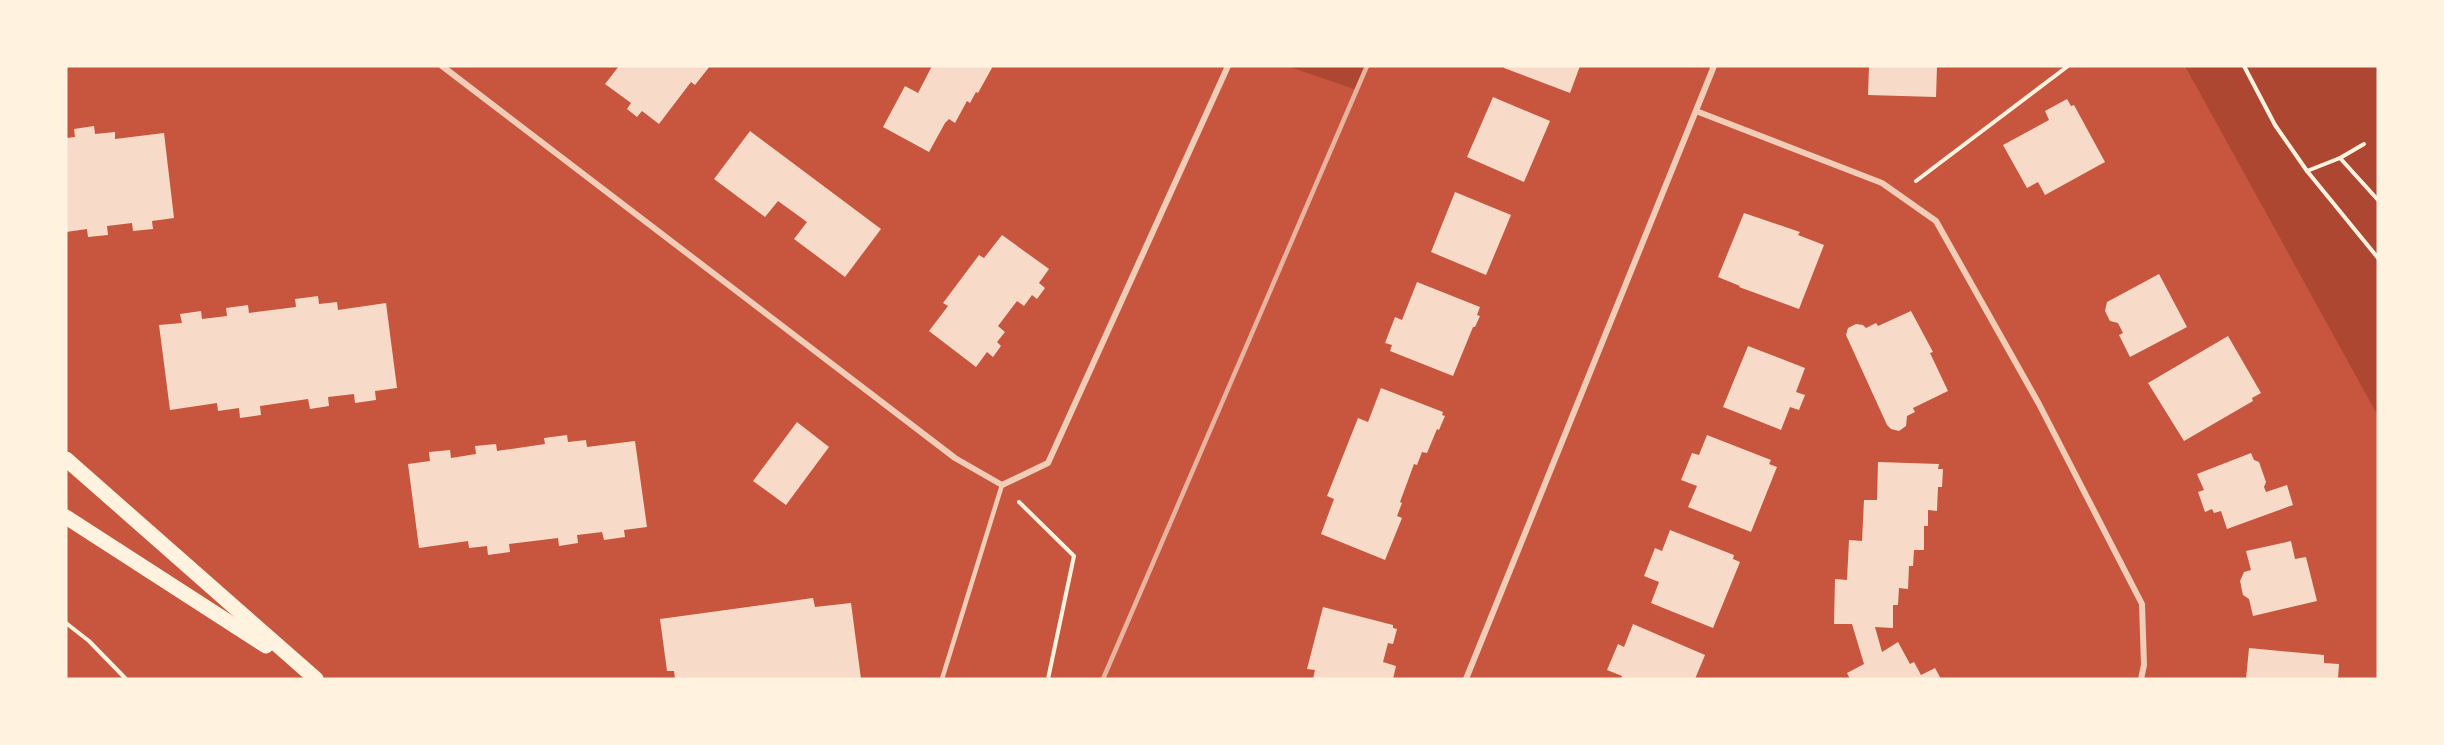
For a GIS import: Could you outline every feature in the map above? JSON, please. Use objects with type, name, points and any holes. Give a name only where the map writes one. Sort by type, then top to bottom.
[{"type":"main road","points":[[66,459],[313,676]]},
{"type":"main road","points":[[66,517],[313,676]]},
{"type":"street","points":[[442,66],[955,458],[1002,485],[1048,463],[1228,66]]},
{"type":"street","points":[[1466,679],[1714,66]]},
{"type":"street","points":[[1696,111],[1882,183],[1936,221],[2039,404],[2142,604],[2144,664],[2141,679]]},
{"type":"lane","points":[[942,679],[1002,485]]},
{"type":"path","points":[[1898,195],[2068,66]]},
{"type":"path","points":[[2244,66],[2274,125],[2307,171],[2378,258]]},
{"type":"path","points":[[2307,171],[2340,158],[2364,144]]},
{"type":"path","points":[[2340,158],[2378,200]]},
{"type":"path","points":[[1002,485],[1074,556],[1048,679]]},
{"type":"path","points":[[66,623],[89,641],[126,679]]},
{"type":"shaded area","points":[[1287,66],[1367,66],[1357,90]]},
{"type":"shaded area","points":[[2185,66],[2378,66],[2378,416]]},
{"type":"building","points":[[619,66],[710,66],[695,85],[691,82],[659,124],[642,111],[637,117],[627,109],[631,103],[605,84]]},
{"type":"building","points":[[932,66],[993,66],[978,93],[976,92],[970,103],[967,101],[955,123],[949,119],[945,123],[929,152],[883,127],[905,86],[918,93]]},
{"type":"building","points":[[1505,66],[1580,66],[1570,93],[1504,68]]},
{"type":"building","points":[[1869,66],[1937,66],[1936,97],[1868,95]]},
{"type":"building","points":[[1493,97],[1550,121],[1524,182],[1467,157]]},
{"type":"building","points":[[2067,99],[2071,106],[2074,105],[2105,162],[2045,195],[2038,182],[2027,188],[2003,145],[2049,120],[2045,111]]},
{"type":"building","points":[[94,126],[95,134],[115,132],[115,139],[164,133],[174,218],[152,221],[153,229],[133,231],[132,223],[107,226],[108,235],[88,237],[87,229],[66,232],[66,138],[75,137],[74,129]]},
{"type":"building","points":[[750,131],[881,229],[845,277],[794,239],[807,222],[778,201],[765,217],[714,179]]},
{"type":"building","points":[[1455,192],[1511,215],[1486,275],[1431,252]]},
{"type":"building","points":[[1744,213],[1800,232],[1798,235],[1824,245],[1799,309],[1718,277]]},
{"type":"building","points":[[1002,235],[1049,269],[1039,283],[1045,288],[1037,299],[1032,295],[1024,306],[1017,301],[998,326],[1005,332],[997,342],[1001,346],[993,357],[987,352],[976,367],[929,331],[948,306],[943,303],[979,255],[984,258]]},
{"type":"building","points":[[2159,274],[2187,327],[2130,357],[2119,335],[2123,333],[2118,323],[2110,321],[2105,311],[2107,302]]},
{"type":"building","points":[[1417,282],[1480,307],[1477,315],[1480,316],[1473,327],[1453,376],[1390,351],[1392,345],[1385,343],[1395,317],[1402,320]]},
{"type":"building","points":[[318,296],[319,304],[337,302],[338,310],[386,303],[397,388],[375,391],[376,400],[355,403],[354,394],[328,397],[329,406],[310,409],[308,399],[260,406],[261,415],[240,418],[239,408],[218,411],[217,403],[170,410],[159,325],[182,323],[180,314],[201,311],[202,319],[227,316],[226,308],[248,305],[249,313],[296,307],[295,299]]},
{"type":"building","points":[[1911,311],[1933,352],[1930,353],[1948,391],[1913,408],[1915,412],[1907,416],[1906,426],[1899,431],[1887,425],[1846,335],[1848,328],[1856,324],[1866,328],[1876,323],[1878,326]]},
{"type":"building","points":[[2228,336],[2261,393],[2252,398],[2253,401],[2184,441],[2148,383]]},
{"type":"building","points":[[1748,346],[1805,368],[1796,392],[1805,395],[1799,410],[1790,407],[1781,430],[1723,407]]},
{"type":"building","points":[[1381,388],[1443,412],[1442,415],[1445,416],[1427,453],[1422,452],[1417,465],[1414,464],[1400,502],[1402,503],[1397,516],[1402,518],[1385,560],[1321,534],[1334,499],[1327,496],[1358,418],[1368,422]]},
{"type":"building","points":[[797,422],[829,447],[786,505],[753,481]]},
{"type":"building","points":[[567,435],[568,442],[586,440],[587,447],[635,441],[647,527],[624,530],[625,537],[604,540],[602,532],[577,535],[578,543],[559,546],[558,538],[509,544],[510,552],[488,555],[487,546],[469,548],[468,541],[419,548],[408,464],[430,461],[429,452],[450,450],[451,458],[476,454],[475,446],[496,444],[497,451],[545,444],[544,438]]},
{"type":"building","points":[[1707,435],[1771,460],[1769,464],[1777,467],[1751,532],[1688,507],[1697,486],[1681,480],[1692,453],[1699,455]]},
{"type":"building","points":[[2251,453],[2254,460],[2259,462],[2266,482],[2264,487],[2266,492],[2287,485],[2293,505],[2227,529],[2221,511],[2214,513],[2212,509],[2205,512],[2198,492],[2204,490],[2197,474]]},
{"type":"building","points":[[1878,462],[1939,464],[1938,469],[1943,469],[1942,487],[1938,487],[1937,511],[1928,510],[1928,526],[1924,526],[1924,550],[1914,550],[1913,566],[1909,566],[1908,589],[1899,588],[1898,605],[1893,605],[1893,628],[1875,627],[1882,652],[1898,642],[1910,664],[1914,662],[1921,675],[1935,668],[1941,679],[1850,679],[1847,673],[1864,664],[1852,624],[1834,624],[1835,579],[1847,580],[1849,540],[1862,541],[1864,500],[1877,500]]},
{"type":"building","points":[[1670,530],[1734,555],[1733,559],[1740,562],[1713,628],[1651,603],[1659,582],[1644,576],[1655,548],[1662,551]]},
{"type":"building","points":[[2291,541],[2295,559],[2306,557],[2317,601],[2253,616],[2249,599],[2243,595],[2240,581],[2244,572],[2251,570],[2246,551]]},
{"type":"building","points":[[813,598],[815,607],[851,603],[861,679],[675,679],[674,671],[667,671],[660,619]]},
{"type":"building","points":[[1323,607],[1393,625],[1393,628],[1397,629],[1393,644],[1388,643],[1383,662],[1396,666],[1393,679],[1313,679],[1315,670],[1307,669]]},
{"type":"building","points":[[1633,624],[1705,655],[1695,679],[1621,679],[1622,676],[1607,670],[1618,644],[1624,647]]},
{"type":"building","points":[[2249,648],[2324,655],[2324,663],[2339,664],[2338,679],[2246,679]]},
{"type":"railway","points":[[1103,679],[1367,66]]}]
